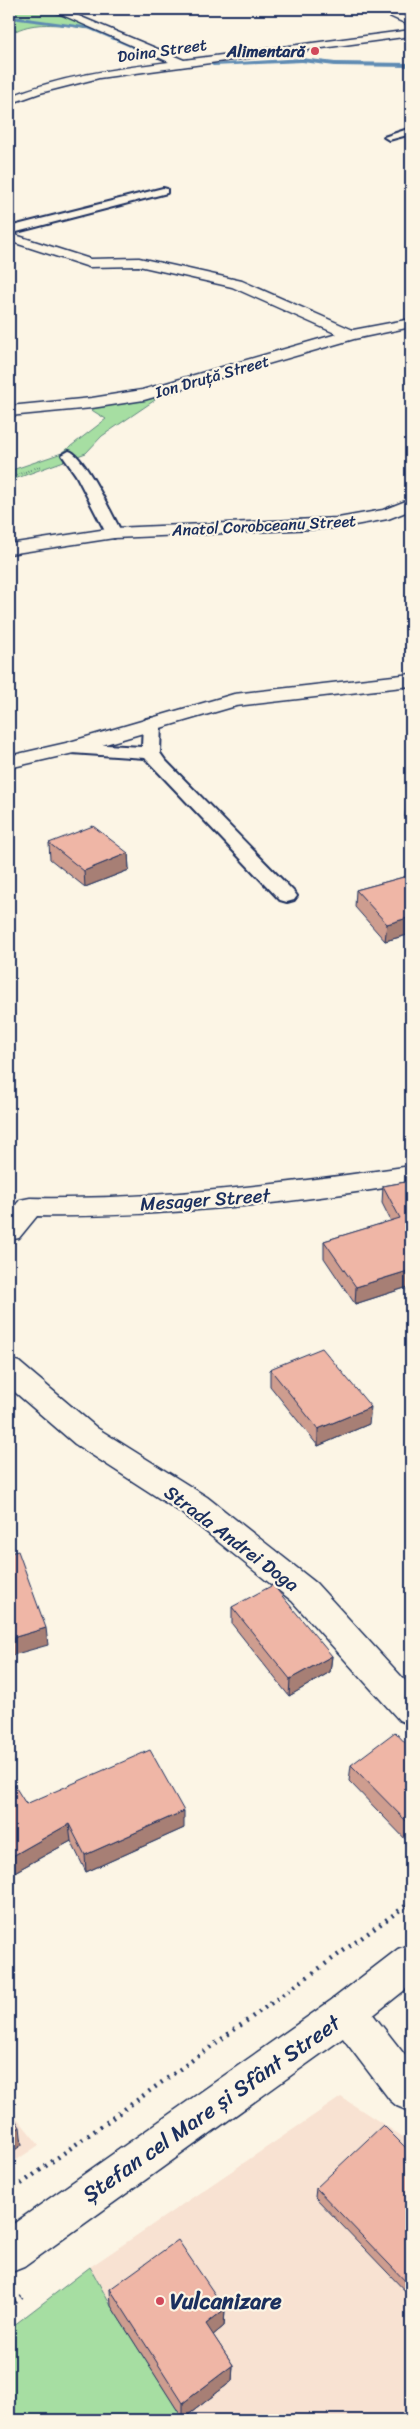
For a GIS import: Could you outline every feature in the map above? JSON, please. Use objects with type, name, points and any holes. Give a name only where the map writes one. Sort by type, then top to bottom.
[{"type":"street","points":[[54,9],[181,63]]},
{"type":"street","points":[[379,9],[411,23]]},
{"type":"street","name":"Doina Street","points":[[9,101],[62,82],[99,74],[411,33]]},
{"type":"street","points":[[9,237],[89,262],[147,264],[238,284],[351,335]]},
{"type":"street","name":"Ion Druță Street","points":[[9,411],[92,403],[144,395],[351,335],[411,323]]},
{"type":"street","name":"Anatol Corobceanu Street","points":[[9,549],[114,533],[338,523],[388,514],[411,504]]},
{"type":"street","points":[[388,514],[410,525]]},
{"type":"street","points":[[9,762],[71,748],[234,700],[411,680]]},
{"type":"street","name":"Mesager Street","points":[[9,1231],[30,1207],[97,1208],[277,1194],[411,1175]]},
{"type":"street","name":"Strada Andrei Doga","points":[[9,1370],[86,1436],[196,1506],[304,1592],[411,1710]]},
{"type":"street","name":"Ștefan cel Mare și Sfânt Street","points":[[9,2252],[347,2012],[411,1962]]},
{"type":"street","points":[[347,2012],[404,2086],[411,2092]]},
{"type":"lane","points":[[389,137],[411,131]]},
{"type":"lane","points":[[9,230],[163,191]]},
{"type":"lane","points":[[69,455],[83,474],[114,533]]},
{"type":"lane","points":[[152,723],[152,753],[159,764],[287,896]]},
{"type":"lane","points":[[71,748],[152,753]]},
{"type":"path","points":[[17,2187],[411,1902]]},
{"type":"shaded area","points":[[341,2097],[411,2142],[411,2420],[184,2420],[111,2306],[90,2267]]},
{"type":"shaded area","points":[[9,2108],[39,2145],[9,2165]]},
{"type":"green space","points":[[16,9],[48,9],[94,28],[39,25],[23,28],[9,35],[9,14]]},
{"type":"green space","points":[[153,397],[155,400],[102,436],[86,453],[9,481],[9,471],[62,453],[106,419],[90,409]]},
{"type":"green space","points":[[90,2267],[111,2306],[184,2420],[9,2420],[9,2329]]},
{"type":"building","points":[[93,826],[128,853],[84,871],[49,843]]},
{"type":"building","points":[[411,875],[411,917],[387,924],[356,890]]},
{"type":"building","points":[[411,1181],[411,1270],[356,1287],[324,1241],[400,1218],[383,1186]]},
{"type":"building","points":[[322,1348],[371,1407],[318,1429],[270,1369]]},
{"type":"building","points":[[18,1551],[46,1628],[9,1639],[9,1553]]},
{"type":"building","points":[[273,1585],[332,1656],[290,1679],[232,1607]]},
{"type":"building","points":[[395,1732],[411,1749],[411,1826],[351,1765]]},
{"type":"building","points":[[150,1750],[184,1811],[85,1855],[69,1824],[9,1858],[9,1781],[11,1780],[26,1804]]},
{"type":"building","points":[[9,2110],[20,2127],[9,2135]]},
{"type":"building","points":[[383,2125],[411,2153],[411,2287],[316,2188]]},
{"type":"building","points":[[178,2240],[225,2309],[206,2324],[233,2365],[183,2403],[110,2289]]},
{"type":"building","points":[[411,2406],[411,2420],[400,2420]]},
{"type":"waterway","points":[[13,18],[89,28],[160,58]]},
{"type":"waterway","points":[[213,64],[302,60],[335,64],[411,65]]},
{"type":"place","name":"Alimentară","points":[[315,51]]},
{"type":"place","name":"Vulcanizare","points":[[160,2301]]}]
